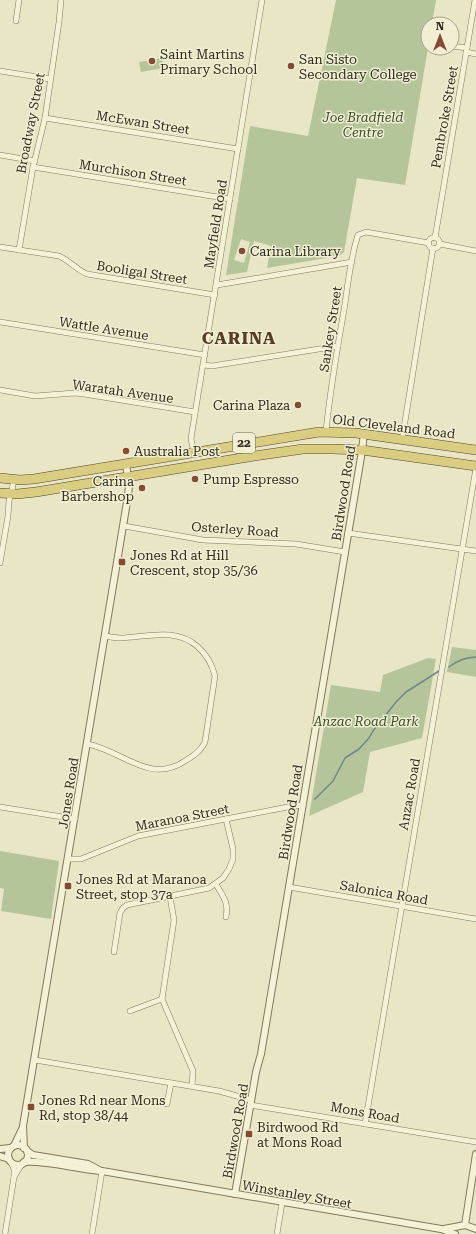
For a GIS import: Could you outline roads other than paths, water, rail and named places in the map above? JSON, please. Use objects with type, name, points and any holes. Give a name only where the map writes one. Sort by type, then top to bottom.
[{"type":"highway","name":"Old Cleveland Road","points":[[0,478],[34,479],[294,435],[326,431],[364,434],[476,450]]},
{"type":"highway","name":"22","points":[[0,493],[11,494],[36,492],[278,452],[320,449],[362,450],[476,467]]},
{"type":"street","points":[[16,21],[19,0]]},
{"type":"street","name":"Broadway Street","points":[[19,250],[33,167],[45,118],[61,0]]},
{"type":"street","name":"Mayfield Road","points":[[194,452],[192,432],[195,412],[204,365],[262,0]]},
{"type":"street","name":"Pembroke Street","points":[[435,238],[475,0]]},
{"type":"street","points":[[460,48],[476,54]]},
{"type":"street","points":[[0,71],[50,80]]},
{"type":"street","name":"McEwan Street","points":[[45,118],[238,149]]},
{"type":"street","points":[[0,155],[35,161]]},
{"type":"street","name":"Murchison Street","points":[[33,167],[230,199]]},
{"type":"street","name":"Sankey Street","points":[[326,431],[338,346],[358,235],[366,232],[429,243]]},
{"type":"street","points":[[433,248],[430,246],[430,240],[435,238],[438,239],[440,244]]},
{"type":"street","points":[[433,248],[438,247],[440,244],[476,251]]},
{"type":"street","name":"Booligal Street","points":[[0,247],[59,256],[88,274],[215,295]]},
{"type":"street","points":[[402,440],[433,248]]},
{"type":"street","points":[[217,285],[352,262]]},
{"type":"street","name":"Wattle Avenue","points":[[0,322],[205,356]]},
{"type":"street","points":[[204,365],[212,366],[338,346]]},
{"type":"street","name":"Waratah Avenue","points":[[0,390],[35,396],[75,393],[84,394],[195,412]]},
{"type":"street","name":"Birdwood Road","points":[[235,1194],[261,1054],[364,434]]},
{"type":"street","name":"Jones Road","points":[[25,1150],[24,1126],[124,526],[128,496],[126,464]]},
{"type":"street","name":"Anzac Road","points":[[365,1124],[476,467]]},
{"type":"street","points":[[0,563],[9,510],[9,501],[14,479]]},
{"type":"street","name":"Osterley Road","points":[[124,526],[203,540],[296,544],[345,552]]},
{"type":"street","points":[[348,533],[476,551]]},
{"type":"street","points":[[88,744],[96,745],[140,765],[160,770],[169,769],[182,764],[202,748],[215,676],[213,668],[201,650],[194,643],[185,638],[172,634],[156,634],[119,638],[105,636]]},
{"type":"street","name":"Maranoa Street","points":[[68,858],[81,859],[138,836],[302,805]]},
{"type":"street","points":[[0,807],[75,819]]},
{"type":"street","points":[[114,952],[120,913],[127,905],[209,888],[223,878],[233,859],[233,849],[226,819]]},
{"type":"street","points":[[216,884],[226,902],[226,917]]},
{"type":"street","name":"Salonica Road","points":[[289,887],[476,919]]},
{"type":"street","points":[[170,897],[174,920],[162,999],[193,1071],[192,1086]]},
{"type":"street","points":[[130,1011],[162,999]]},
{"type":"street","name":"Mons Road","points":[[35,1060],[220,1091],[251,1102],[365,1124],[476,1142]]},
{"type":"street","points":[[167,1104],[171,1083]]},
{"type":"street","name":"Jones Road","points":[[12,1147],[24,1126]]},
{"type":"street","points":[[0,1149],[19,1146],[25,1150],[27,1157],[14,1177]]},
{"type":"street","points":[[5,1234],[14,1177],[14,1169],[8,1153],[12,1147]]},
{"type":"street","name":"Winstanley Street","points":[[25,1150],[33,1155],[88,1164],[102,1171]]},
{"type":"street","points":[[466,1228],[476,1154]]},
{"type":"street","points":[[0,1156],[18,1165],[23,1163]]},
{"type":"street","name":"Winstanley Street","points":[[23,1163],[34,1162],[102,1171],[441,1229],[456,1234],[457,1230],[466,1228]]},
{"type":"street","points":[[92,1234],[102,1171]]},
{"type":"street","points":[[277,1234],[282,1203]]},
{"type":"street","name":"Winstanley Street","points":[[441,1229],[476,1229]]},
{"type":"waterway","points":[[449,667],[462,660],[476,657]]},
{"type":"waterway","points":[[315,799],[333,781],[345,758],[359,749],[396,702],[406,692],[439,671]]},
{"type":"place","name":"Saint Martins Primary School","points":[[152,61]]},
{"type":"place","name":"San Sisto Secondary College","points":[[291,66]]},
{"type":"place","name":"Carina Library","points":[[242,251]]},
{"type":"place","name":"Carina Plaza","points":[[298,405]]},
{"type":"place","name":"Australia Post","points":[[126,451]]},
{"type":"place","name":"Pump Espresso","points":[[195,479]]},
{"type":"place","name":"Carina Barbershop","points":[[142,488]]},
{"type":"place","name":"Jones Rd at Hill Crescent, stop 35/36","points":[[122,562]]},
{"type":"place","name":"Jones Rd at Maranoa Street, stop 37a","points":[[68,886]]},
{"type":"place","name":"Jones Rd near Mons Rd, stop 38/44","points":[[31,1107]]},
{"type":"place","name":"Birdwood Rd at Mons Road","points":[[249,1134]]},
{"type":"district","name":"CARINA","points":[[239,338]]},
{"type":"park label","name":"Joe Bradfield Centre","points":[[363,124]]},
{"type":"park label","name":"Anzac Road Park","points":[[366,721]]}]
